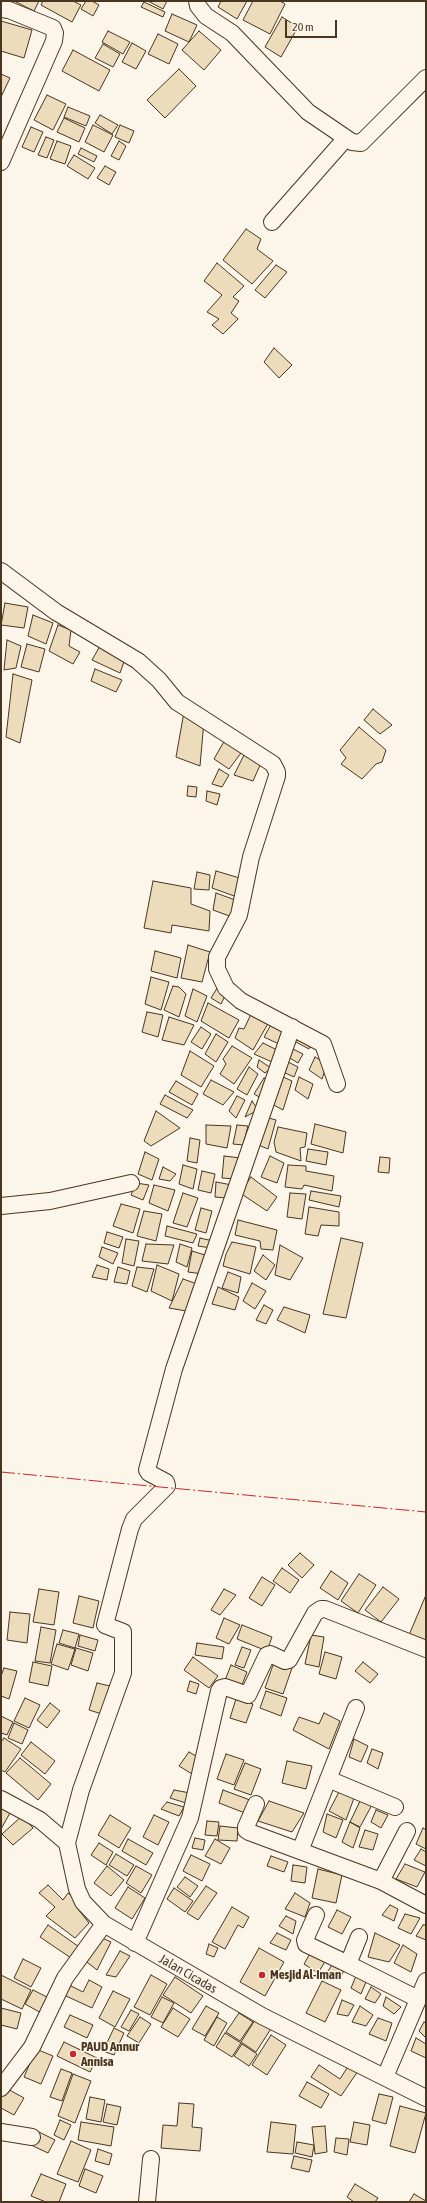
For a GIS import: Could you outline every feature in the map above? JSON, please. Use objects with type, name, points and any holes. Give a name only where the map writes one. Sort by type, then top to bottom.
[{"type":"street","points":[[196,1],[206,16],[232,33],[308,112],[352,142],[361,143],[426,78]]},
{"type":"street","points":[[1,9],[9,10],[53,28],[55,33],[54,41],[1,162]]},
{"type":"street","points":[[272,222],[346,138]]},
{"type":"street","points":[[1,570],[56,612],[138,661],[159,680],[177,702],[273,764],[278,772],[277,776],[251,857],[239,915],[217,957],[217,969],[226,988],[241,1001],[323,1044],[337,1084]]},
{"type":"street","points":[[1,1800],[40,1820],[67,1843],[80,1790],[123,1673],[123,1632],[105,1625],[130,1529],[134,1519],[167,1486],[166,1482],[149,1473],[147,1470],[174,1369],[292,1027]]},
{"type":"street","points":[[1,1206],[50,1201],[131,1183]]},
{"type":"street","points":[[135,1943],[190,1818],[219,1691],[221,1688],[225,1687],[248,1695],[267,1655],[270,1654],[285,1661],[292,1658],[315,1613],[321,1609],[325,1609],[426,1649]]},
{"type":"street","points":[[300,1851],[356,1708]]},
{"type":"street","points":[[328,1779],[394,1807]]},
{"type":"street","points":[[256,1804],[246,1830],[381,1881],[426,1905]]},
{"type":"street","points":[[381,1881],[407,1830]]},
{"type":"street","name":"Jalan Cicadas","points":[[67,1843],[83,1902],[104,1924],[262,2016],[426,2098]]},
{"type":"street","points":[[316,1915],[305,1940],[306,1944],[418,1999]]},
{"type":"street","points":[[1,2088],[32,2047],[65,1978],[104,1924]]},
{"type":"street","points":[[348,1964],[359,1937]]},
{"type":"street","points":[[385,2077],[426,1981]]},
{"type":"street","points":[[1,2132],[32,2137]]},
{"type":"street","points":[[147,2202],[151,2159]]},
{"type":"building","points":[[14,1],[39,1],[34,11]]},
{"type":"building","points":[[43,1],[73,1],[81,5],[72,22],[41,5]]},
{"type":"building","points":[[86,1],[92,1],[99,5],[93,16],[81,9]]},
{"type":"building","points":[[148,1],[167,1],[163,9]]},
{"type":"building","points":[[221,1],[247,1],[237,19],[218,7]]},
{"type":"building","points":[[253,1],[280,1],[285,4],[270,34],[243,20]]},
{"type":"building","points":[[144,2],[165,12],[163,17],[141,7]]},
{"type":"building","points":[[172,14],[197,25],[189,42],[165,31]]},
{"type":"building","points":[[282,17],[298,27],[281,57],[265,47]]},
{"type":"building","points":[[1,21],[32,30],[24,58],[1,51]]},
{"type":"building","points":[[108,31],[130,42],[123,54],[102,42]]},
{"type":"building","points":[[199,31],[221,50],[204,70],[182,50]]},
{"type":"building","points":[[158,34],[178,44],[169,64],[148,54]]},
{"type":"building","points":[[132,43],[146,51],[136,69],[122,62]]},
{"type":"building","points":[[103,44],[120,54],[113,67],[95,58]]},
{"type":"building","points":[[73,50],[110,70],[99,91],[62,71]]},
{"type":"building","points":[[179,69],[196,86],[165,118],[147,100]]},
{"type":"building","points":[[1,74],[10,78],[1,97]]},
{"type":"building","points":[[47,95],[66,104],[53,130],[34,120]]},
{"type":"building","points":[[68,107],[90,116],[86,126],[64,117]]},
{"type":"building","points":[[100,115],[118,125],[112,134],[95,123]]},
{"type":"building","points":[[64,118],[85,128],[79,142],[57,132]]},
{"type":"building","points":[[93,125],[113,135],[104,152],[85,142]]},
{"type":"building","points":[[120,125],[134,131],[129,143],[115,137]]},
{"type":"building","points":[[31,127],[43,132],[34,152],[22,147]]},
{"type":"building","points":[[46,137],[54,140],[47,158],[38,155]]},
{"type":"building","points":[[57,141],[71,146],[65,164],[50,159]]},
{"type":"building","points":[[119,141],[126,146],[119,160],[111,156]]},
{"type":"building","points":[[81,148],[97,156],[94,162],[78,154]]},
{"type":"building","points":[[74,155],[95,168],[88,179],[67,166]]},
{"type":"building","points":[[105,166],[116,172],[109,185],[97,178]]},
{"type":"building","points":[[246,229],[261,239],[257,249],[273,261],[252,284],[223,260]]},
{"type":"building","points":[[217,263],[244,286],[233,297],[239,301],[231,313],[238,319],[223,334],[212,325],[219,319],[207,312],[222,295],[204,281]]},
{"type":"building","points":[[276,265],[287,272],[265,298],[255,290]]},
{"type":"building","points":[[274,348],[292,365],[279,378],[264,362]]},
{"type":"building","points":[[5,603],[28,607],[24,628],[1,625]]},
{"type":"building","points":[[33,615],[53,623],[46,644],[28,636]]},
{"type":"building","points":[[58,625],[71,630],[69,646],[80,652],[73,664],[49,651]]},
{"type":"building","points":[[7,640],[21,646],[16,668],[4,670]]},
{"type":"building","points":[[27,644],[45,649],[39,672],[21,667]]},
{"type":"building","points":[[100,646],[125,659],[120,673],[92,660]]},
{"type":"building","points":[[95,669],[122,680],[116,692],[91,681]]},
{"type":"building","points":[[13,674],[32,680],[20,743],[6,737]]},
{"type":"building","points":[[373,709],[392,725],[380,734],[364,720]]},
{"type":"building","points":[[184,712],[204,721],[200,766],[176,757]]},
{"type":"building","points":[[359,727],[386,750],[382,762],[376,764],[362,779],[341,764],[346,758],[340,750]]},
{"type":"building","points":[[226,738],[244,749],[229,769],[214,759]]},
{"type":"building","points":[[245,753],[261,763],[253,781],[234,775]]},
{"type":"building","points":[[219,769],[229,775],[222,787],[212,784]]},
{"type":"building","points":[[188,786],[197,787],[196,797],[187,796]]},
{"type":"building","points":[[207,791],[220,794],[217,805],[206,801]]},
{"type":"building","points":[[216,871],[243,879],[237,897],[212,888]]},
{"type":"building","points":[[197,872],[210,875],[209,890],[194,889]]},
{"type":"building","points":[[153,881],[191,888],[191,904],[210,911],[209,931],[172,925],[171,933],[144,928]]},
{"type":"building","points":[[216,893],[238,901],[235,918],[213,910]]},
{"type":"building","points":[[188,945],[210,952],[202,982],[181,978]]},
{"type":"building","points":[[155,951],[181,958],[177,978],[151,971]]},
{"type":"building","points":[[151,977],[169,982],[161,1010],[145,1004]]},
{"type":"building","points":[[219,985],[226,994],[221,1004],[211,998]]},
{"type":"building","points":[[173,986],[179,987],[186,994],[179,1017],[164,1010]]},
{"type":"building","points":[[193,989],[207,996],[197,1022],[185,1016]]},
{"type":"building","points":[[208,1003],[239,1020],[229,1038],[201,1021]]},
{"type":"building","points":[[147,1012],[163,1015],[158,1037],[142,1032]]},
{"type":"building","points":[[252,1012],[270,1020],[253,1050],[235,1038],[239,1028],[244,1029]]},
{"type":"building","points":[[169,1017],[194,1025],[184,1045],[162,1040]]},
{"type":"building","points":[[272,1023],[284,1030],[279,1044],[264,1037]]},
{"type":"building","points":[[201,1027],[211,1034],[202,1049],[191,1042]]},
{"type":"building","points":[[216,1034],[228,1042],[216,1062],[205,1054]]},
{"type":"building","points":[[299,1035],[311,1040],[309,1049],[294,1041]]},
{"type":"building","points":[[263,1043],[277,1050],[272,1062],[254,1054]]},
{"type":"building","points":[[232,1046],[252,1058],[234,1084],[220,1074],[226,1064],[223,1059]]},
{"type":"building","points":[[293,1049],[303,1054],[298,1063],[290,1058]]},
{"type":"building","points":[[190,1051],[214,1066],[201,1087],[181,1075]]},
{"type":"building","points":[[315,1057],[327,1064],[322,1079],[309,1070]]},
{"type":"building","points":[[259,1060],[271,1068],[265,1073],[257,1067]]},
{"type":"building","points":[[286,1061],[298,1067],[294,1077],[281,1071]]},
{"type":"building","points":[[249,1067],[258,1074],[247,1095],[237,1089]]},
{"type":"building","points":[[281,1076],[292,1081],[283,1110],[272,1104]]},
{"type":"building","points":[[299,1077],[313,1084],[308,1099],[295,1090]]},
{"type":"building","points":[[264,1078],[269,1081],[261,1098],[254,1094]]},
{"type":"building","points":[[211,1080],[234,1092],[223,1105],[203,1094]]},
{"type":"building","points":[[176,1081],[198,1094],[192,1105],[169,1092]]},
{"type":"building","points":[[165,1095],[193,1110],[187,1118],[160,1104]]},
{"type":"building","points":[[237,1096],[245,1100],[236,1118],[229,1111]]},
{"type":"building","points":[[252,1101],[258,1110],[245,1117]]},
{"type":"building","points":[[156,1111],[180,1128],[151,1146],[144,1141]]},
{"type":"building","points":[[265,1117],[276,1120],[268,1149],[256,1144]]},
{"type":"building","points":[[315,1124],[346,1132],[343,1153],[311,1144]]},
{"type":"building","points":[[206,1125],[231,1126],[227,1148],[206,1144]]},
{"type":"building","points":[[237,1125],[248,1126],[243,1145],[233,1144]]},
{"type":"building","points":[[278,1127],[307,1133],[305,1147],[300,1148],[301,1161],[276,1152],[274,1142]]},
{"type":"building","points":[[190,1138],[200,1140],[197,1163],[187,1161]]},
{"type":"building","points":[[308,1149],[328,1152],[326,1165],[306,1161]]},
{"type":"building","points":[[145,1152],[159,1159],[152,1180],[138,1174]]},
{"type":"building","points":[[224,1156],[241,1158],[236,1179],[222,1178]]},
{"type":"building","points":[[270,1156],[284,1163],[277,1183],[261,1177]]},
{"type":"building","points":[[380,1157],[390,1158],[389,1173],[378,1172]]},
{"type":"building","points":[[183,1165],[197,1169],[193,1189],[179,1184]]},
{"type":"building","points":[[288,1165],[306,1166],[306,1171],[334,1176],[332,1191],[304,1185],[302,1189],[285,1187]]},
{"type":"building","points":[[163,1167],[176,1174],[170,1181],[159,1179]]},
{"type":"building","points":[[202,1171],[215,1174],[211,1193],[198,1190]]},
{"type":"building","points":[[251,1177],[277,1197],[267,1211],[240,1193]]},
{"type":"building","points":[[216,1182],[232,1185],[227,1198],[215,1197]]},
{"type":"building","points":[[136,1183],[149,1185],[143,1200],[131,1195]]},
{"type":"building","points":[[154,1185],[175,1190],[168,1211],[149,1203]]},
{"type":"building","points":[[311,1191],[341,1196],[339,1207],[309,1200]]},
{"type":"building","points":[[183,1193],[198,1198],[187,1227],[173,1223]]},
{"type":"building","points":[[290,1193],[306,1194],[302,1219],[287,1217]]},
{"type":"building","points":[[121,1204],[140,1209],[133,1233],[113,1226]]},
{"type":"building","points":[[309,1207],[339,1212],[339,1226],[321,1225],[318,1236],[305,1234]]},
{"type":"building","points":[[201,1208],[212,1211],[206,1233],[195,1230]]},
{"type":"building","points":[[144,1211],[162,1214],[156,1241],[137,1236]]},
{"type":"building","points":[[238,1220],[277,1230],[273,1250],[261,1249],[260,1241],[235,1235]]},
{"type":"building","points":[[167,1226],[197,1234],[193,1243],[165,1236]]},
{"type":"building","points":[[107,1232],[123,1237],[119,1248],[104,1243]]},
{"type":"building","points":[[200,1238],[213,1241],[211,1248],[198,1246]]},
{"type":"building","points":[[341,1238],[363,1243],[346,1318],[323,1314]]},
{"type":"building","points":[[126,1239],[139,1241],[134,1266],[122,1263]]},
{"type":"building","points":[[232,1242],[256,1247],[250,1274],[223,1266],[226,1254]]},
{"type":"building","points":[[146,1244],[174,1245],[168,1264],[142,1261]]},
{"type":"building","points":[[180,1244],[192,1248],[187,1267],[176,1262]]},
{"type":"building","points":[[280,1245],[303,1258],[290,1280],[275,1275]]},
{"type":"building","points":[[102,1247],[118,1253],[113,1264],[99,1257]]},
{"type":"building","points":[[192,1251],[208,1256],[203,1274],[188,1272]]},
{"type":"building","points":[[263,1255],[275,1265],[266,1280],[254,1271]]},
{"type":"building","points":[[97,1265],[109,1269],[107,1280],[92,1277]]},
{"type":"building","points":[[157,1265],[179,1274],[172,1301],[151,1291]]},
{"type":"building","points":[[118,1267],[130,1271],[127,1284],[114,1282]]},
{"type":"building","points":[[137,1267],[154,1269],[147,1292],[132,1286]]},
{"type":"building","points":[[228,1272],[241,1277],[238,1293],[222,1288]]},
{"type":"building","points":[[183,1279],[200,1285],[192,1312],[169,1308]]},
{"type":"building","points":[[252,1283],[266,1291],[255,1309],[243,1301]]},
{"type":"building","points":[[218,1287],[239,1297],[235,1310],[212,1304]]},
{"type":"building","points":[[264,1305],[273,1310],[266,1324],[256,1320]]},
{"type":"building","points":[[284,1307],[310,1315],[305,1333],[277,1320]]},
{"type":"building","points":[[300,1553],[314,1565],[302,1578],[288,1565]]},
{"type":"building","points":[[282,1568],[299,1580],[290,1593],[273,1581]]},
{"type":"building","points":[[331,1571],[348,1583],[338,1600],[320,1588]]},
{"type":"building","points":[[359,1574],[376,1585],[358,1613],[341,1601]]},
{"type":"building","points":[[262,1577],[275,1585],[262,1606],[249,1598]]},
{"type":"building","points":[[383,1587],[399,1599],[381,1622],[365,1610]]},
{"type":"building","points":[[39,1589],[59,1592],[54,1625],[33,1622]]},
{"type":"building","points":[[224,1589],[236,1595],[220,1615],[211,1610]]},
{"type":"building","points":[[426,1595],[426,1642],[409,1635]]},
{"type":"building","points":[[79,1596],[99,1601],[93,1628],[73,1623]]},
{"type":"building","points":[[10,1612],[30,1614],[27,1643],[7,1640]]},
{"type":"building","points":[[224,1618],[240,1625],[229,1644],[216,1638]]},
{"type":"building","points":[[242,1625],[272,1637],[267,1651],[237,1639]]},
{"type":"building","points":[[41,1627],[56,1630],[50,1663],[35,1661]]},
{"type":"building","points":[[63,1630],[79,1634],[75,1648],[59,1643]]},
{"type":"building","points":[[80,1635],[98,1640],[95,1651],[78,1646]]},
{"type":"building","points":[[311,1635],[324,1637],[319,1667],[305,1664]]},
{"type":"building","points":[[197,1643],[224,1647],[222,1659],[195,1655]]},
{"type":"building","points":[[57,1644],[75,1649],[68,1670],[51,1664]]},
{"type":"building","points":[[242,1647],[251,1650],[244,1668],[235,1665]]},
{"type":"building","points":[[76,1648],[93,1653],[88,1671],[71,1665]]},
{"type":"building","points":[[325,1652],[342,1657],[336,1679],[319,1674]]},
{"type":"building","points":[[193,1657],[218,1676],[209,1688],[184,1670]]},
{"type":"building","points":[[33,1662],[52,1666],[48,1686],[29,1682]]},
{"type":"building","points":[[274,1662],[292,1668],[283,1694],[265,1688]]},
{"type":"building","points":[[363,1662],[378,1674],[370,1683],[355,1671]]},
{"type":"building","points":[[231,1665],[247,1672],[240,1690],[224,1683]]},
{"type":"building","points":[[4,1668],[17,1671],[9,1699],[1,1696],[1,1676]]},
{"type":"building","points":[[190,1681],[199,1684],[196,1694],[187,1691]]},
{"type":"building","points":[[97,1683],[110,1686],[102,1714],[89,1710]]},
{"type":"building","points":[[266,1691],[287,1698],[281,1716],[260,1708]]},
{"type":"building","points":[[25,1698],[40,1705],[29,1728],[14,1721]]},
{"type":"building","points":[[236,1699],[253,1704],[246,1723],[230,1718]]},
{"type":"building","points":[[50,1703],[60,1711],[47,1728],[37,1720]]},
{"type":"building","points":[[324,1713],[340,1721],[329,1749],[293,1730],[299,1717],[319,1724]]},
{"type":"building","points":[[1,1716],[13,1722],[7,1735],[1,1733]]},
{"type":"building","points":[[14,1723],[28,1730],[22,1744],[8,1738]]},
{"type":"building","points":[[4,1738],[21,1749],[5,1772],[1,1770],[1,1742]]},
{"type":"building","points":[[354,1739],[368,1746],[361,1762],[349,1757]]},
{"type":"building","points":[[31,1742],[55,1761],[45,1774],[21,1755]]},
{"type":"building","points":[[372,1749],[383,1753],[378,1769],[367,1763]]},
{"type":"building","points":[[189,1752],[203,1760],[197,1777],[179,1766]]},
{"type":"building","points":[[226,1754],[244,1760],[234,1785],[217,1779]]},
{"type":"building","points":[[20,1758],[51,1784],[38,1800],[6,1773]]},
{"type":"building","points":[[287,1761],[312,1766],[306,1789],[282,1783]]},
{"type":"building","points":[[245,1763],[261,1769],[251,1795],[234,1789]]},
{"type":"building","points":[[174,1790],[190,1793],[186,1803],[170,1798]]},
{"type":"building","points":[[223,1790],[250,1800],[245,1813],[219,1803]]},
{"type":"building","points":[[339,1792],[354,1798],[346,1820],[329,1811]]},
{"type":"building","points":[[362,1797],[373,1803],[360,1827],[350,1822]]},
{"type":"building","points":[[269,1801],[304,1813],[292,1832],[258,1821]]},
{"type":"building","points":[[167,1802],[184,1807],[179,1816],[161,1809]]},
{"type":"building","points":[[1,1808],[10,1813],[1,1829]]},
{"type":"building","points":[[376,1810],[388,1815],[381,1828],[371,1822]]},
{"type":"building","points":[[327,1814],[343,1820],[336,1838],[323,1832]]},
{"type":"building","points":[[110,1815],[131,1828],[119,1848],[98,1835]]},
{"type":"building","points":[[154,1815],[169,1822],[158,1845],[143,1837]]},
{"type":"building","points":[[22,1816],[33,1828],[13,1845],[2,1834]]},
{"type":"building","points":[[207,1821],[219,1822],[217,1836],[205,1835]]},
{"type":"building","points":[[350,1822],[360,1828],[353,1848],[342,1842]]},
{"type":"building","points":[[220,1826],[238,1828],[237,1841],[218,1840]]},
{"type":"building","points":[[423,1828],[426,1830],[426,1849],[416,1844]]},
{"type":"building","points":[[365,1830],[378,1834],[373,1850],[359,1847]]},
{"type":"building","points":[[195,1838],[205,1840],[203,1850],[192,1848]]},
{"type":"building","points":[[128,1839],[153,1853],[146,1865],[122,1851]]},
{"type":"building","points":[[215,1839],[230,1848],[221,1864],[205,1856]]},
{"type":"building","points":[[99,1843],[113,1852],[106,1865],[91,1855]]},
{"type":"building","points":[[421,1849],[426,1852],[426,1866],[414,1860]]},
{"type":"building","points":[[116,1854],[134,1865],[127,1876],[109,1865]]},
{"type":"building","points":[[191,1855],[210,1864],[202,1881],[183,1871]]},
{"type":"building","points":[[271,1856],[288,1862],[284,1872],[267,1866]]},
{"type":"building","points":[[405,1864],[425,1872],[417,1887],[396,1879]]},
{"type":"building","points":[[293,1865],[307,1867],[305,1883],[291,1881]]},
{"type":"building","points":[[107,1866],[124,1880],[111,1896],[94,1883]]},
{"type":"building","points":[[136,1866],[152,1875],[141,1893],[126,1883]]},
{"type":"building","points":[[318,1869],[342,1875],[336,1903],[312,1898]]},
{"type":"building","points":[[185,1877],[198,1886],[190,1897],[177,1887]]},
{"type":"building","points":[[48,1885],[63,1900],[68,1893],[79,1903],[78,1909],[89,1923],[75,1938],[46,1916],[55,1907],[39,1893]]},
{"type":"building","points":[[206,1886],[217,1893],[198,1920],[187,1913]]},
{"type":"building","points":[[128,1887],[145,1898],[132,1919],[115,1908]]},
{"type":"building","points":[[174,1888],[193,1901],[185,1912],[167,1899]]},
{"type":"building","points":[[295,1893],[310,1903],[305,1917],[285,1909]]},
{"type":"building","points":[[390,1905],[398,1909],[394,1921],[382,1915]]},
{"type":"building","points":[[232,1907],[249,1917],[243,1928],[238,1925],[225,1949],[212,1942]]},
{"type":"building","points":[[337,1910],[351,1917],[342,1934],[328,1927]]},
{"type":"building","points":[[405,1914],[420,1918],[411,1934],[398,1928]]},
{"type":"building","points":[[286,1916],[296,1921],[293,1934],[279,1926]]},
{"type":"building","points":[[48,1925],[82,1949],[74,1960],[40,1937]]},
{"type":"building","points":[[423,1925],[426,1925],[426,1940],[416,1936]]},
{"type":"building","points":[[277,1933],[291,1940],[286,1950],[270,1943]]},
{"type":"building","points":[[375,1933],[400,1945],[389,1962],[368,1957]]},
{"type":"building","points":[[100,1937],[111,1942],[97,1970],[83,1959]]},
{"type":"building","points":[[209,1944],[218,1948],[214,1957],[206,1954]]},
{"type":"building","points":[[403,1945],[417,1954],[411,1972],[394,1963]]},
{"type":"building","points":[[259,1948],[284,1962],[265,1996],[240,1982]]},
{"type":"building","points":[[120,1951],[130,1956],[116,1977],[106,1975]]},
{"type":"building","points":[[311,1952],[326,1960],[318,1973],[304,1964]]},
{"type":"building","points":[[23,1959],[41,1968],[31,1987],[14,1978]]},
{"type":"building","points":[[334,1962],[345,1968],[340,1979],[326,1974]]},
{"type":"building","points":[[1,1975],[31,1990],[22,2009],[1,1999]]},
{"type":"building","points":[[151,1975],[167,1984],[150,2015],[134,2007]]},
{"type":"building","points":[[356,1976],[366,1982],[361,1994],[351,1988]]},
{"type":"building","points":[[175,1977],[203,1996],[191,2013],[163,1995]]},
{"type":"building","points":[[89,1980],[102,1987],[92,2008],[64,1995],[69,1985],[83,1992]]},
{"type":"building","points":[[322,1981],[341,1990],[325,2022],[306,2013]]},
{"type":"building","points":[[371,1987],[381,1994],[375,2003],[365,1999]]},
{"type":"building","points":[[33,1990],[51,1999],[43,2014],[25,2004]]},
{"type":"building","points":[[113,1991],[130,1999],[115,2027],[99,2018]]},
{"type":"building","points":[[162,1997],[174,2003],[163,2023],[151,2017]]},
{"type":"building","points":[[386,1997],[401,2007],[394,2014],[383,2006]]},
{"type":"building","points":[[342,2000],[354,2005],[348,2016],[337,2014]]},
{"type":"building","points":[[206,2006],[219,2013],[205,2036],[192,2029]]},
{"type":"building","points":[[360,2006],[373,2015],[366,2026],[352,2022]]},
{"type":"building","points":[[1,2008],[21,2013],[17,2029],[1,2025]]},
{"type":"building","points":[[173,2008],[190,2019],[178,2037],[161,2027]]},
{"type":"building","points":[[131,2010],[139,2014],[129,2031],[121,2027]]},
{"type":"building","points":[[239,2013],[253,2022],[240,2041],[226,2032]]},
{"type":"building","points":[[70,2015],[93,2025],[87,2038],[64,2027]]},
{"type":"building","points":[[140,2017],[151,2024],[139,2043],[127,2036]]},
{"type":"building","points":[[217,2017],[227,2023],[214,2046],[204,2040]]},
{"type":"building","points":[[257,2017],[272,2027],[256,2052],[241,2042]]},
{"type":"building","points":[[378,2018],[392,2023],[386,2041],[369,2034]]},
{"type":"building","points":[[424,2022],[426,2023],[426,2038],[419,2031]]},
{"type":"building","points":[[114,2028],[124,2033],[114,2055],[103,2051]]},
{"type":"building","points":[[225,2033],[241,2043],[232,2057],[216,2047]]},
{"type":"building","points":[[271,2035],[286,2045],[267,2075],[252,2065]]},
{"type":"building","points":[[416,2038],[426,2044],[426,2058],[411,2051]]},
{"type":"building","points":[[64,2042],[97,2058],[90,2072],[57,2056]]},
{"type":"building","points":[[242,2044],[257,2054],[249,2066],[234,2056]]},
{"type":"building","points":[[36,2049],[53,2056],[41,2084],[24,2077]]},
{"type":"building","points":[[319,2065],[340,2079],[349,2065],[358,2071],[341,2096],[311,2077]]},
{"type":"building","points":[[61,2069],[72,2073],[62,2101],[50,2097]]},
{"type":"building","points":[[73,2074],[91,2081],[75,2123],[58,2116]]},
{"type":"building","points":[[307,2082],[329,2094],[321,2108],[299,2096]]},
{"type":"building","points":[[4,2087],[24,2098],[14,2115],[1,2108],[1,2092]]},
{"type":"building","points":[[379,2094],[393,2097],[386,2124],[372,2120]]},
{"type":"building","points":[[90,2097],[105,2100],[101,2122],[86,2119]]},
{"type":"building","points":[[179,2103],[194,2104],[192,2127],[202,2128],[200,2151],[161,2148],[163,2125],[177,2126]]},
{"type":"building","points":[[107,2104],[121,2107],[117,2125],[103,2122]]},
{"type":"building","points":[[400,2106],[426,2113],[415,2153],[390,2146]]},
{"type":"building","points":[[60,2120],[71,2125],[64,2140],[54,2135]]},
{"type":"building","points":[[81,2122],[114,2127],[111,2146],[78,2140]]},
{"type":"building","points":[[271,2122],[296,2125],[293,2154],[267,2152]]},
{"type":"building","points":[[354,2122],[370,2125],[367,2145],[350,2142]]},
{"type":"building","points":[[325,2126],[327,2152],[315,2154],[312,2127]]},
{"type":"building","points":[[37,2131],[55,2140],[48,2153],[31,2145]]},
{"type":"building","points":[[336,2138],[349,2139],[347,2155],[334,2152]]},
{"type":"building","points":[[71,2141],[91,2150],[78,2182],[57,2174]]},
{"type":"building","points":[[297,2142],[314,2145],[312,2157],[295,2153]]},
{"type":"building","points":[[98,2149],[112,2154],[109,2165],[95,2161]]},
{"type":"building","points":[[294,2156],[312,2160],[309,2172],[291,2168]]},
{"type":"building","points":[[85,2169],[103,2176],[96,2193],[79,2186]]},
{"type":"building","points":[[41,2174],[66,2184],[59,2202],[46,2202],[31,2196]]},
{"type":"building","points":[[355,2184],[378,2198],[375,2202],[354,2202],[347,2197]]},
{"type":"building","points":[[414,2194],[426,2201],[426,2202],[409,2202]]},
{"type":"power","points":[[1,1472],[426,1512]]},
{"type":"place","name":"Mesjid Al-Iman","points":[[262,1975]]},
{"type":"place","name":"PAUD Annur Annisa","points":[[73,2054]]}]
